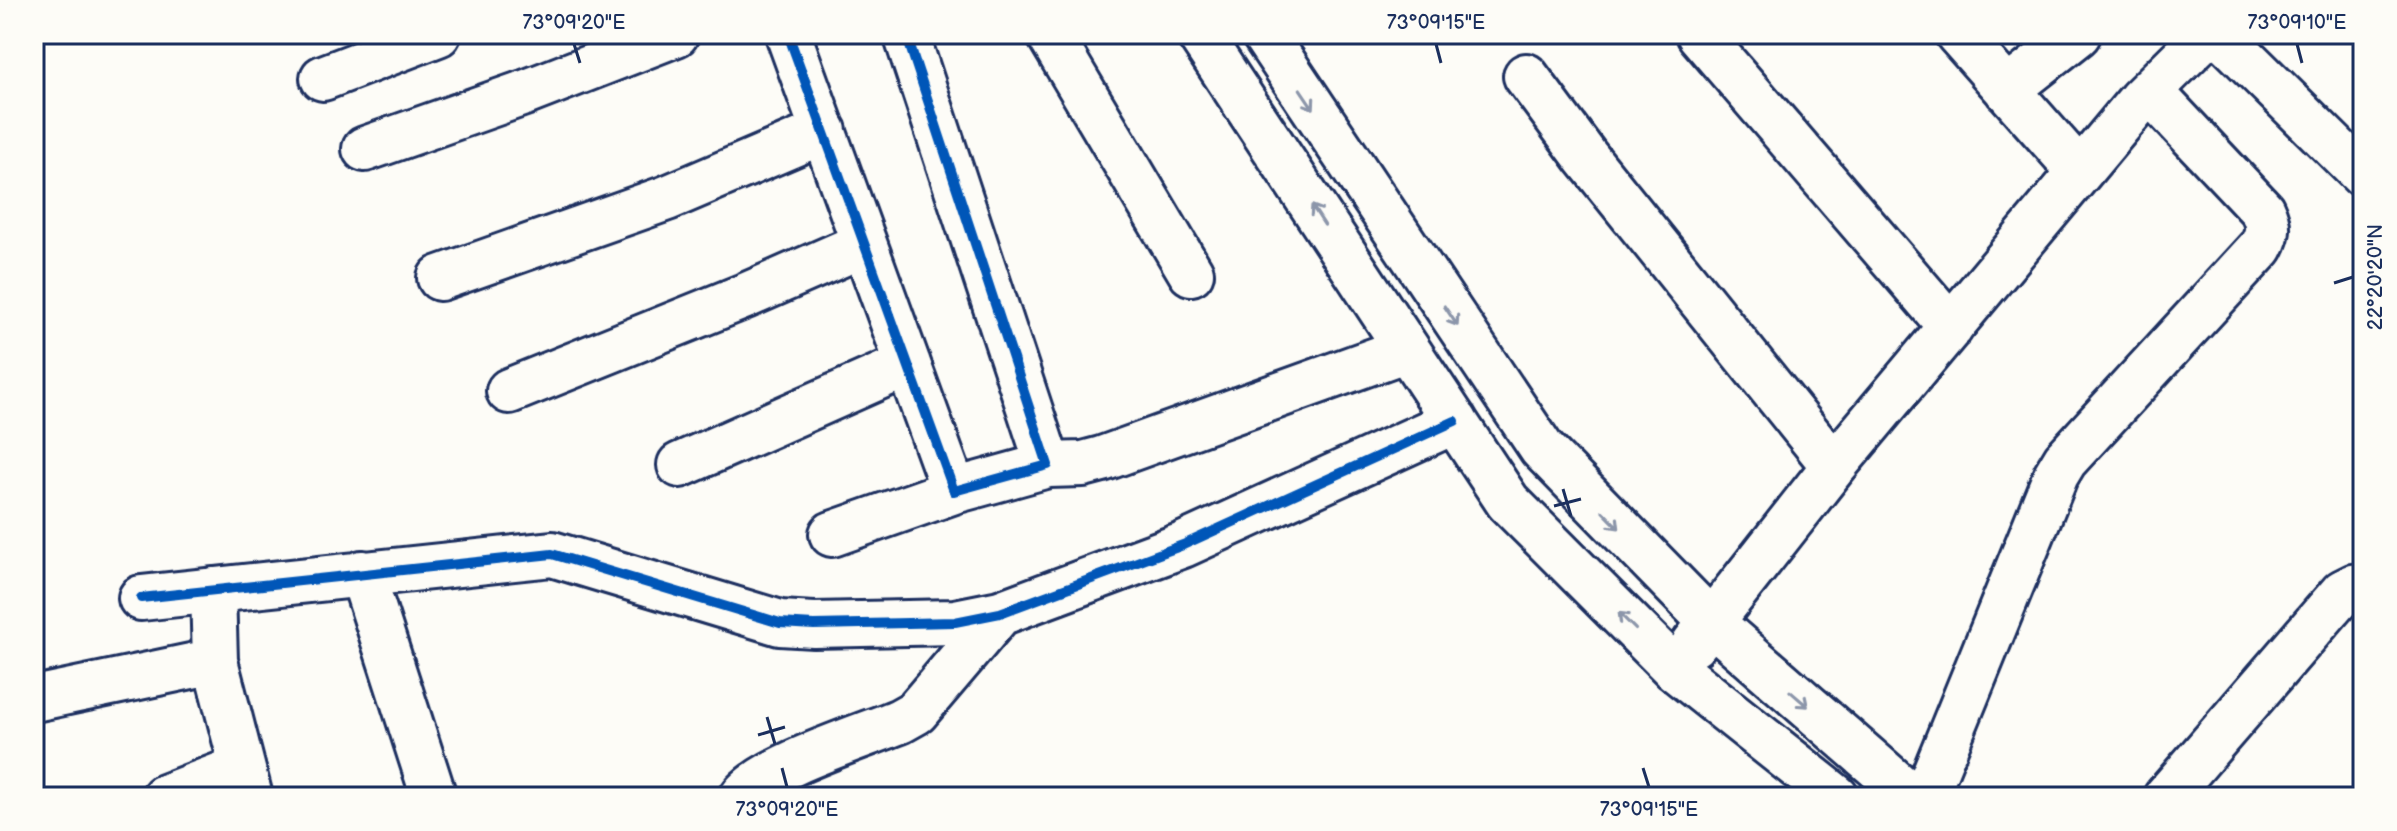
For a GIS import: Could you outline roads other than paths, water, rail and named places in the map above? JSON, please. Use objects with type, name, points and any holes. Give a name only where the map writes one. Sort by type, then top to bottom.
[{"type":"street","points":[[323,78],[438,34]]},
{"type":"street","points":[[365,149],[527,92],[676,34]]},
{"type":"street","points":[[788,34],[954,491]]},
{"type":"street","points":[[906,34],[1048,465]]},
{"type":"street","points":[[1049,34],[1191,273]]},
{"type":"street","points":[[1199,34],[1508,502],[1675,669],[1836,797]]},
{"type":"street","points":[[1264,34],[1542,449],[1711,622],[1912,797]]},
{"type":"street","points":[[1699,34],[1951,327]]},
{"type":"street","points":[[1958,34],[2080,172]]},
{"type":"street","points":[[2007,90],[2078,34]]},
{"type":"street","points":[[1675,669],[1834,466],[2080,172],[2150,91],[2207,34]]},
{"type":"street","points":[[2220,34],[2363,175]]},
{"type":"street","points":[[1526,76],[1586,157],[1834,466]]},
{"type":"street","points":[[1925,797],[2056,475],[2065,460],[2261,247],[2268,233],[2268,222],[2262,210],[2150,91]]},
{"type":"street","points":[[440,278],[667,198],[824,131]]},
{"type":"street","points":[[1348,259],[1395,230]]},
{"type":"street","points":[[509,391],[745,296],[864,244]]},
{"type":"street","points":[[832,534],[954,491],[1048,465],[1083,464],[1102,459],[1407,349]]},
{"type":"street","points":[[680,465],[908,364]]},
{"type":"street","points":[[141,598],[552,554],[780,623],[955,622],[1000,613],[1183,545],[1455,421]]},
{"type":"street","points":[[362,573],[434,797]]},
{"type":"street","points":[[2166,797],[2343,592],[2363,586]]},
{"type":"street","points":[[164,797],[246,782],[215,661],[213,590]]},
{"type":"street","points":[[742,797],[773,772],[916,712],[1000,613]]},
{"type":"street","points":[[34,699],[215,661]]}]
